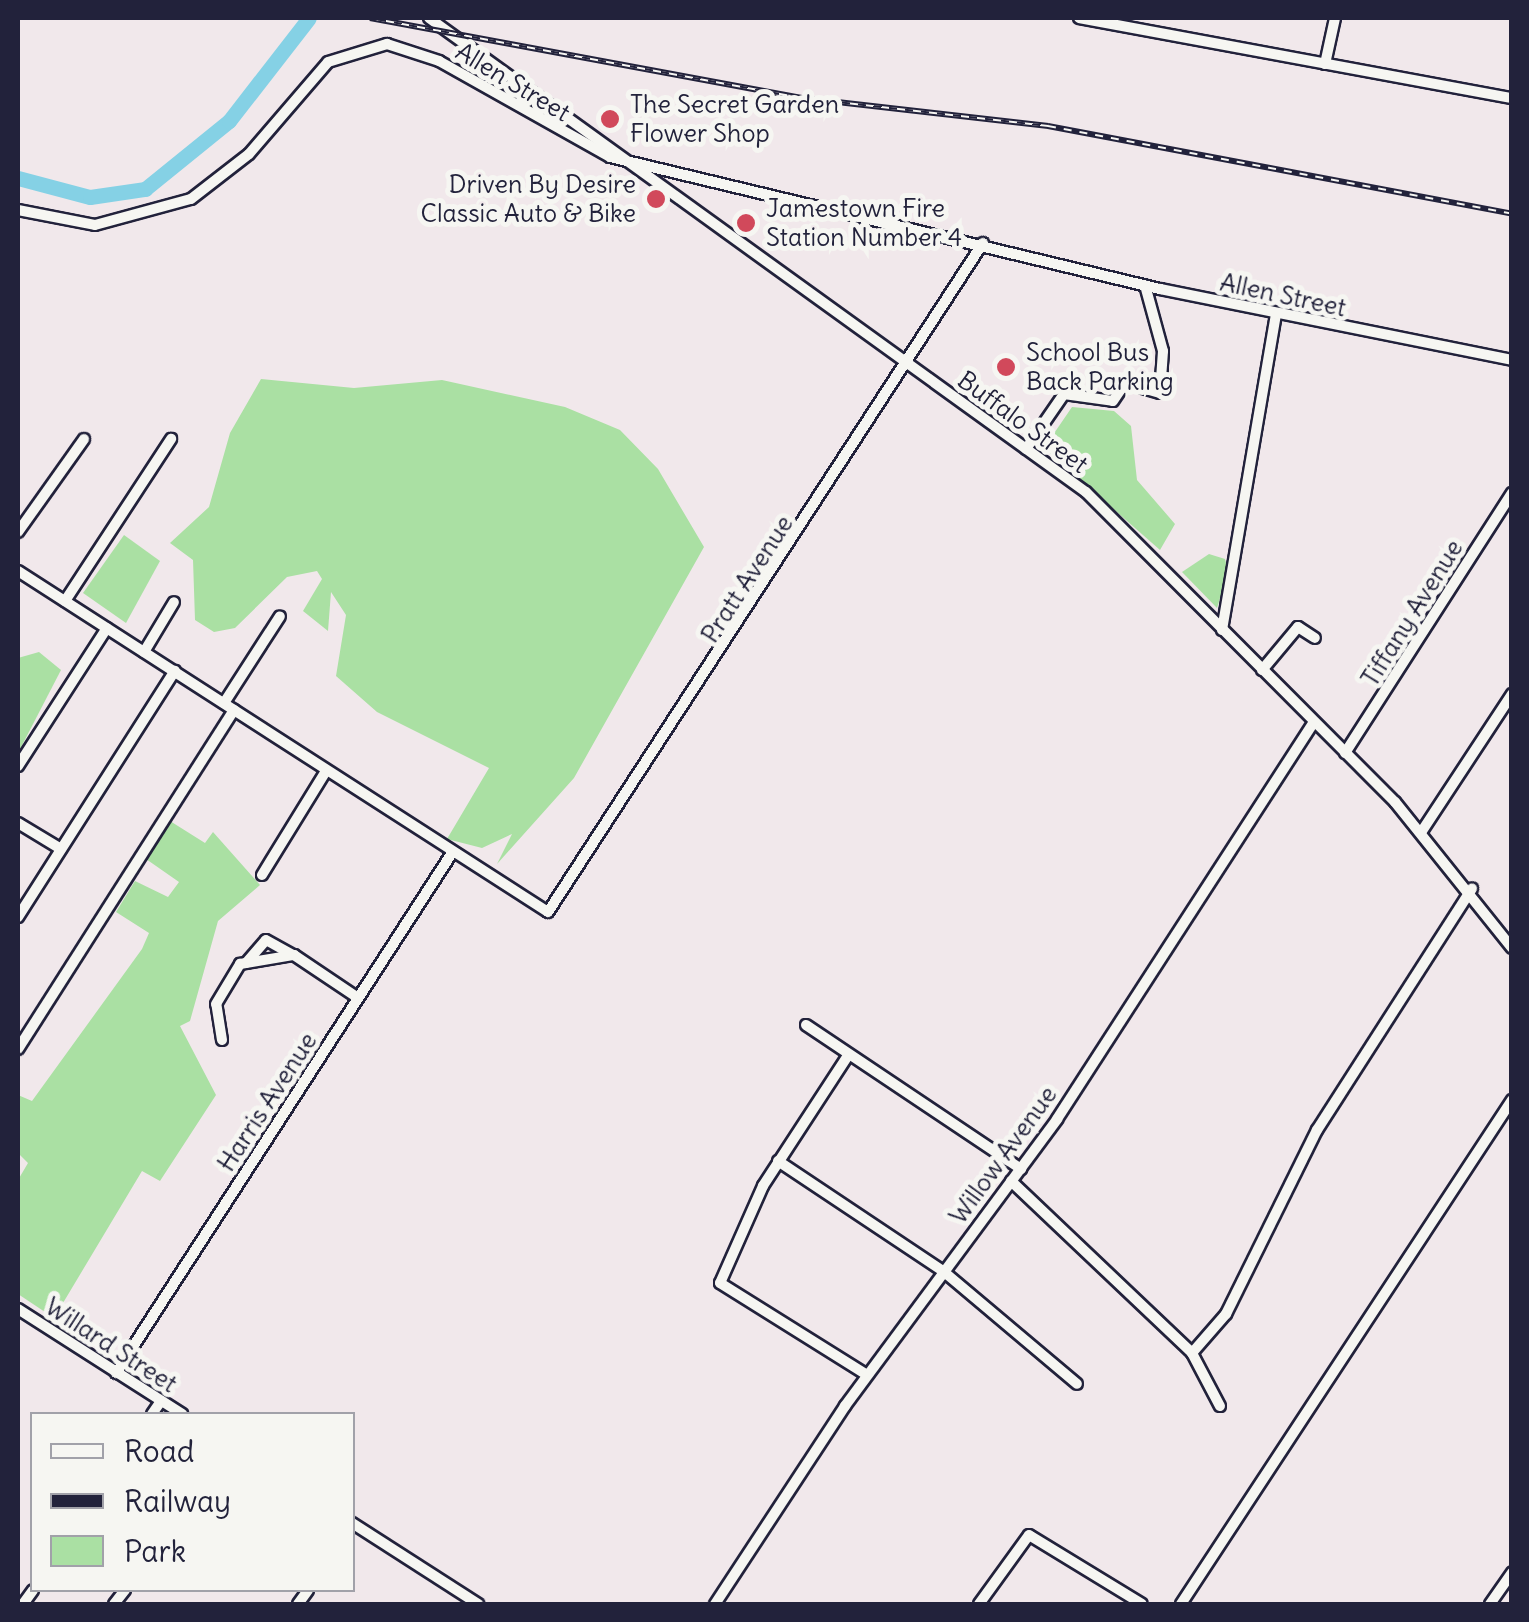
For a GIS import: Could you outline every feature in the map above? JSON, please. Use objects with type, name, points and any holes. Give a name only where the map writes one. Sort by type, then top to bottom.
[{"type":"street","name":"Buffalo Street","points":[[428,18],[1112,515],[1422,831],[1472,888],[1512,948]]},
{"type":"street","points":[[1078,18],[1512,98]]},
{"type":"street","points":[[1324,64],[1335,18]]},
{"type":"street","name":"Allen Street","points":[[18,210],[95,226],[191,198],[249,154],[328,62],[371,44],[440,60],[576,143],[629,161],[1276,315],[1512,360]]},
{"type":"street","points":[[576,143],[584,129]]},
{"type":"street","name":"Pratt Avenue","points":[[452,853],[548,912],[564,898],[910,365],[982,244]]},
{"type":"street","points":[[1026,449],[1064,394],[1113,400],[1124,384],[1160,392],[1163,352],[1144,285]]},
{"type":"street","points":[[1222,630],[1276,315]]},
{"type":"street","points":[[18,532],[84,439]]},
{"type":"street","points":[[65,601],[171,439]]},
{"type":"street","name":"Tiffany Avenue","points":[[1345,753],[1512,493]]},
{"type":"street","points":[[18,571],[452,853]]},
{"type":"street","points":[[144,652],[174,602]]},
{"type":"street","points":[[224,703],[280,616]]},
{"type":"street","points":[[1262,670],[1298,627],[1315,638]]},
{"type":"street","points":[[18,766],[107,628]]},
{"type":"street","points":[[18,917],[174,671]]},
{"type":"street","points":[[1422,831],[1512,694]]},
{"type":"street","points":[[18,1049],[234,710]]},
{"type":"street","name":"Willow Avenue","points":[[715,1604],[867,1375],[1021,1169],[1314,722]]},
{"type":"street","points":[[262,875],[326,771]]},
{"type":"street","points":[[18,822],[61,849]]},
{"type":"street","name":"Harris Avenue","points":[[116,1373],[452,853]]},
{"type":"street","points":[[1192,1353],[1226,1314],[1317,1130],[1472,888]]},
{"type":"street","points":[[222,1040],[218,993],[266,940],[358,998]]},
{"type":"street","points":[[246,963],[294,955]]},
{"type":"street","points":[[806,1025],[847,1057],[1021,1169]]},
{"type":"street","points":[[847,1057],[778,1161],[724,1288],[867,1375]]},
{"type":"street","points":[[1181,1604],[1512,1100]]},
{"type":"street","points":[[778,1161],[943,1271],[1077,1384]]},
{"type":"street","points":[[1011,1182],[1192,1353],[1220,1406]]},
{"type":"street","name":"Willard Street","points":[[18,1309],[178,1412]]},
{"type":"street","points":[[154,1412],[161,1402]]},
{"type":"street","points":[[355,1525],[478,1604]]},
{"type":"street","points":[[980,1604],[1029,1535],[1142,1604]]},
{"type":"street","points":[[1490,1604],[1512,1572]]},
{"type":"green space","points":[[261,379],[354,388],[442,380],[565,407],[620,430],[658,469],[704,547],[574,778],[497,864],[512,834],[482,848],[447,839],[489,768],[377,712],[336,676],[346,615],[331,592],[328,631],[303,611],[322,579],[317,571],[287,577],[235,628],[214,632],[195,620],[193,560],[170,543],[209,507],[230,433]]},
{"type":"green space","points":[[1072,407],[1114,411],[1131,426],[1137,480],[1175,524],[1160,550],[1044,448]]},
{"type":"green space","points":[[124,535],[160,561],[126,623],[83,593]]},
{"type":"green space","points":[[1209,554],[1225,559],[1228,572],[1217,608],[1182,572]]},
{"type":"green space","points":[[39,652],[61,670],[18,753],[18,658]]},
{"type":"green space","points":[[170,821],[205,843],[213,832],[260,885],[218,921],[190,1021],[180,1026],[216,1095],[160,1181],[142,1171],[54,1318],[18,1294],[18,1180],[28,1163],[18,1153],[18,1095],[32,1101],[142,949],[149,933],[116,912],[135,881],[168,897],[179,882],[146,859]]},
{"type":"waterway","points":[[18,178],[90,197],[145,189],[229,121],[309,18]]},
{"type":"railway","points":[[370,18],[802,98],[1048,126],[1512,214]]},
{"type":"place","name":"The Secret Garden Flower Shop","points":[[610,119]]},
{"type":"place","name":"Driven By Desire Classic Auto & Bike","points":[[656,199]]},
{"type":"place","name":"Jamestown Fire Station Number 4","points":[[746,223]]},
{"type":"place","name":"School Bus Back Parking","points":[[1006,367]]}]
